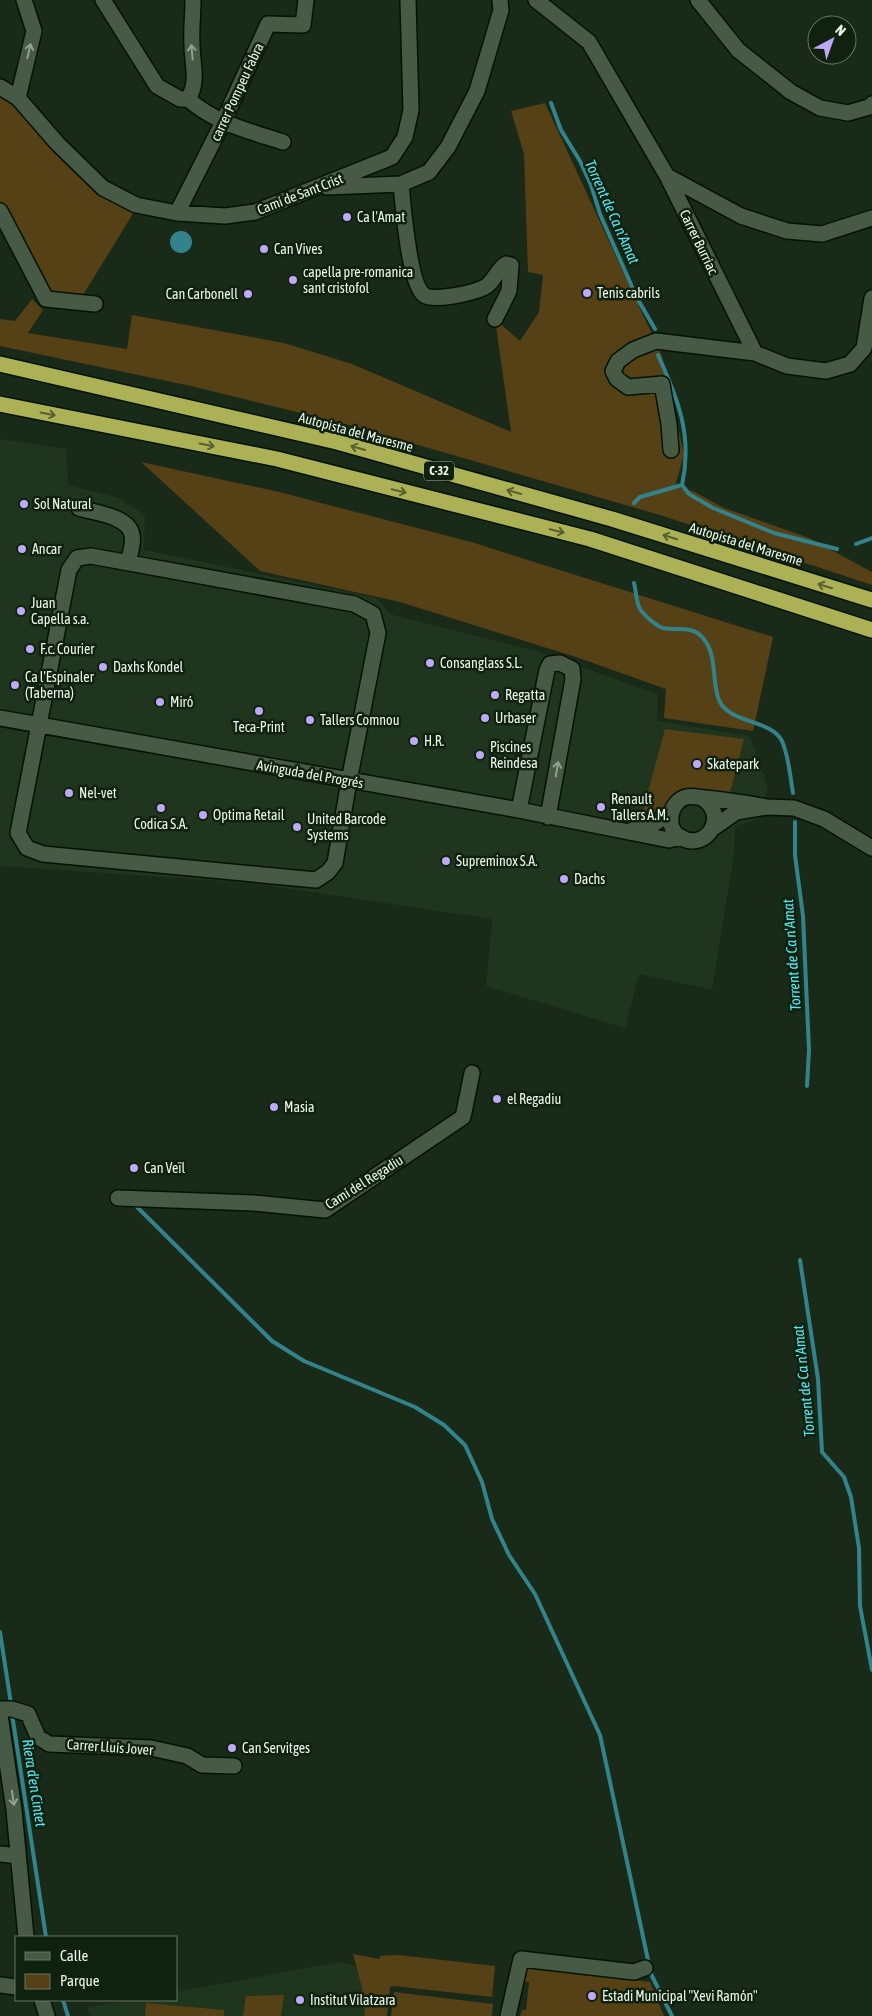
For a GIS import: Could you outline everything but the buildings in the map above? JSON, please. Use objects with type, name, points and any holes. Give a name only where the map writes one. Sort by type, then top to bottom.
[{"type":"highway","name":"Autopista del Maresme","points":[[0,364],[337,442],[612,519],[872,600]]},
{"type":"highway","name":"C-32","points":[[0,404],[277,459],[581,537],[872,630]]},
{"type":"street","points":[[18,98],[34,31],[24,0]]},
{"type":"street","points":[[103,0],[157,86],[180,99],[188,99],[201,110],[223,122],[283,142]]},
{"type":"street","points":[[188,99],[193,91],[195,79],[192,45],[193,0]]},
{"type":"street","name":"carrer Pompeu Fabra","points":[[177,213],[223,122],[268,24],[303,26],[306,0]]},
{"type":"street","name":"Camí de Sant Crist","points":[[0,88],[18,98],[57,143],[104,188],[136,206],[177,213],[225,216],[256,212],[392,157],[406,137],[410,110],[408,0]]},
{"type":"street","points":[[314,188],[401,184],[429,172],[448,148],[478,92],[500,5],[513,0]]},
{"type":"street","name":"Carrer Burriac","points":[[536,0],[589,42],[667,176],[755,353]]},
{"type":"street","points":[[698,0],[738,50],[791,92],[820,108],[848,113],[869,107],[872,104]]},
{"type":"street","points":[[667,176],[741,216],[787,231],[822,234],[872,218]]},
{"type":"street","points":[[401,184],[408,246],[418,288],[423,295],[431,298],[477,290],[485,288],[501,266],[506,264],[511,266],[509,291],[495,319]]},
{"type":"street","points":[[0,211],[46,299],[94,304]]},
{"type":"street","points":[[671,450],[669,424],[662,384],[628,387],[617,379],[613,371],[618,362],[633,350],[656,341],[755,353],[787,366],[826,371],[850,364],[864,348],[872,298]]},
{"type":"street","points":[[79,508],[122,521],[130,527],[133,537],[128,562]]},
{"type":"street","points":[[91,556],[128,562],[354,604],[373,614],[378,633],[335,863],[328,872],[316,880],[43,854],[27,848],[18,833],[69,570],[77,558],[91,556]]},
{"type":"street","points":[[519,810],[547,670],[550,664],[560,663],[572,669],[573,679],[548,817]]},
{"type":"street","name":"Avinguda del Progrés","points":[[0,718],[519,810],[669,840],[681,837]]},
{"type":"street","points":[[767,807],[736,812],[700,840],[688,840],[681,837],[672,828],[670,821],[671,813],[676,803],[683,798],[694,796],[733,800],[767,807],[794,808],[824,819],[872,848]]},
{"type":"street","points":[[702,798],[711,806],[714,813],[713,828]]},
{"type":"street","points":[[620,831],[647,828],[671,813]]},
{"type":"street","name":"Camí del Regadiu","points":[[118,1198],[254,1203],[326,1210],[463,1117],[472,1073]]},
{"type":"street","name":"Carrer Lluís Jover","points":[[0,1709],[12,1709],[28,1714],[38,1737],[49,1744],[151,1748],[187,1756],[202,1765],[234,1766]]},
{"type":"street","points":[[0,1715],[14,1810],[26,1936]]},
{"type":"street","points":[[0,1854],[18,1856]]},
{"type":"street","points":[[508,2016],[521,1959],[634,1972],[645,1968]]},
{"type":"street","points":[[0,1985],[15,1987]]},
{"type":"street","points":[[42,2001],[47,2016]]},
{"type":"shaded area","points":[[0,439],[66,449],[68,485],[119,498],[145,515],[144,550],[377,598],[390,614],[539,652],[658,694],[657,721],[750,736],[768,788],[756,820],[735,826],[734,854],[712,990],[639,974],[625,1028],[486,986],[492,919],[253,883],[0,866]]},
{"type":"shaded area","name":"Institut Vilatzara","points":[[339,1962],[356,1966],[362,1988],[365,2016],[90,2016],[87,2007],[126,2001],[178,2001],[178,1992]]},
{"type":"green space","points":[[0,97],[23,115],[54,152],[81,178],[111,200],[134,212],[83,295],[51,292],[15,232],[0,201]]},
{"type":"green space","points":[[545,103],[662,356],[684,454],[675,487],[693,491],[724,508],[809,538],[872,572],[872,585],[660,515],[349,425],[191,386],[0,346],[0,319],[15,321],[32,299],[43,310],[28,333],[127,349],[132,315],[284,343],[352,364],[511,432],[495,319],[520,341],[539,312],[543,275],[528,272],[524,154],[511,111]]},
{"type":"green space","points":[[141,462],[279,492],[471,542],[773,637],[753,731],[664,718],[666,689],[579,658],[400,602],[260,571]]},
{"type":"green space","name":"Skatepark","points":[[665,729],[744,739],[730,793],[690,789],[650,817],[641,818]]},
{"type":"green space","points":[[353,1954],[379,1959],[380,1956],[398,1955],[495,1966],[492,1997],[394,1986],[390,1987],[387,2016],[365,2016],[362,1988]]},
{"type":"green space","name":"Estadi Municipal \"Xevi Ramón\"","points":[[526,1967],[650,1982],[664,2016],[520,2016],[522,2010],[526,2010],[529,1982],[524,1981]]},
{"type":"green space","points":[[394,1992],[493,2004],[492,2016],[391,2016]]},
{"type":"green space","points":[[284,1995],[281,2016],[243,2016],[246,1996]]},
{"type":"green space","points":[[146,2003],[224,2010],[224,2016],[145,2016]]},
{"type":"water","points":[[177,231],[185,231],[192,238],[192,246],[185,253],[177,253],[170,246],[170,238]]},
{"type":"waterway","name":"Torrent de Ca n'Amat","points":[[551,103],[561,130],[580,161],[591,185],[600,214],[637,298],[655,329]]},
{"type":"waterway","name":"Torrent de Ca n'Amat","points":[[634,503],[640,497],[682,485],[685,467],[686,450],[682,418],[672,387],[658,355]]},
{"type":"waterway","points":[[682,485],[689,494],[713,508],[774,533],[837,549]]},
{"type":"waterway","points":[[856,544],[872,538]]},
{"type":"waterway","name":"Torrent de Ca n'Amat","points":[[634,583],[640,609],[654,623],[663,628],[694,631],[703,638],[711,652],[715,684],[719,700],[724,708],[740,718],[760,725],[777,734],[782,741],[788,760],[793,793]]},
{"type":"waterway","name":"Torrent de Ca n'Amat","points":[[795,822],[795,855],[803,916],[809,1050],[807,1086]]},
{"type":"waterway","points":[[134,1204],[272,1341],[304,1361],[415,1407],[444,1425],[465,1445],[482,1482],[492,1519],[509,1555],[535,1594],[600,1735],[651,1974],[672,2016]]},
{"type":"waterway","name":"Torrent de Ca n'Amat","points":[[800,1260],[818,1379],[822,1452],[844,1477],[851,1497],[859,1548],[860,1606],[872,1670]]},
{"type":"waterway","name":"Riera d'en Cintet","points":[[0,1632],[11,1704]]},
{"type":"waterway","name":"Riera d'en Cintet","points":[[12,1714],[46,1936]]},
{"type":"waterway","name":"Riera d'en Cintet","points":[[63,2001],[68,2016]]},
{"type":"place","name":"Ca l'Amat","points":[[347,217]]},
{"type":"place","name":"Can Vives","points":[[264,249]]},
{"type":"place","name":"capella pre-romanica sant cristofol","points":[[293,280]]},
{"type":"place","name":"Tenis cabrils","points":[[587,293]]},
{"type":"place","name":"Can Carbonell","points":[[248,294]]},
{"type":"place","name":"Sol Natural","points":[[24,504]]},
{"type":"place","name":"Ancar","points":[[22,549]]},
{"type":"place","name":"Juan Capella s.a.","points":[[21,611]]},
{"type":"place","name":"F.c. Courier","points":[[30,649]]},
{"type":"place","name":"Consanglass S.L.","points":[[430,663]]},
{"type":"place","name":"Daxhs Kondel","points":[[103,667]]},
{"type":"place","name":"Ca l'Espinaler (Taberna)","points":[[15,685]]},
{"type":"place","name":"Regatta","points":[[495,695]]},
{"type":"place","name":"Miró","points":[[160,702]]},
{"type":"place","name":"Teca-Print","points":[[259,711]]},
{"type":"place","name":"Urbaser","points":[[485,718]]},
{"type":"place","name":"Tallers Comnou","points":[[310,720]]},
{"type":"place","name":"H.R.","points":[[414,741]]},
{"type":"place","name":"Piscines Reindesa","points":[[480,755]]},
{"type":"place","name":"Skatepark","points":[[697,764]]},
{"type":"place","name":"Nel-vet","points":[[69,793]]},
{"type":"place","name":"Renault Tallers A.M.","points":[[601,807]]},
{"type":"place","name":"Codica S.A.","points":[[161,808]]},
{"type":"place","name":"Optima Retail","points":[[203,815]]},
{"type":"place","name":"United Barcode Systems","points":[[297,827]]},
{"type":"place","name":"Supreminox S.A.","points":[[446,861]]},
{"type":"place","name":"Dachs","points":[[564,879]]},
{"type":"place","name":"el Regadiu","points":[[497,1099]]},
{"type":"place","name":"Masia","points":[[274,1107]]},
{"type":"place","name":"Can Veïl","points":[[134,1168]]},
{"type":"place","name":"Can Servitges","points":[[232,1748]]},
{"type":"place","name":"Estadi Municipal \"Xevi Ramón\"","points":[[592,1996]]},
{"type":"place","name":"Institut Vilatzara","points":[[300,2000]]}]
